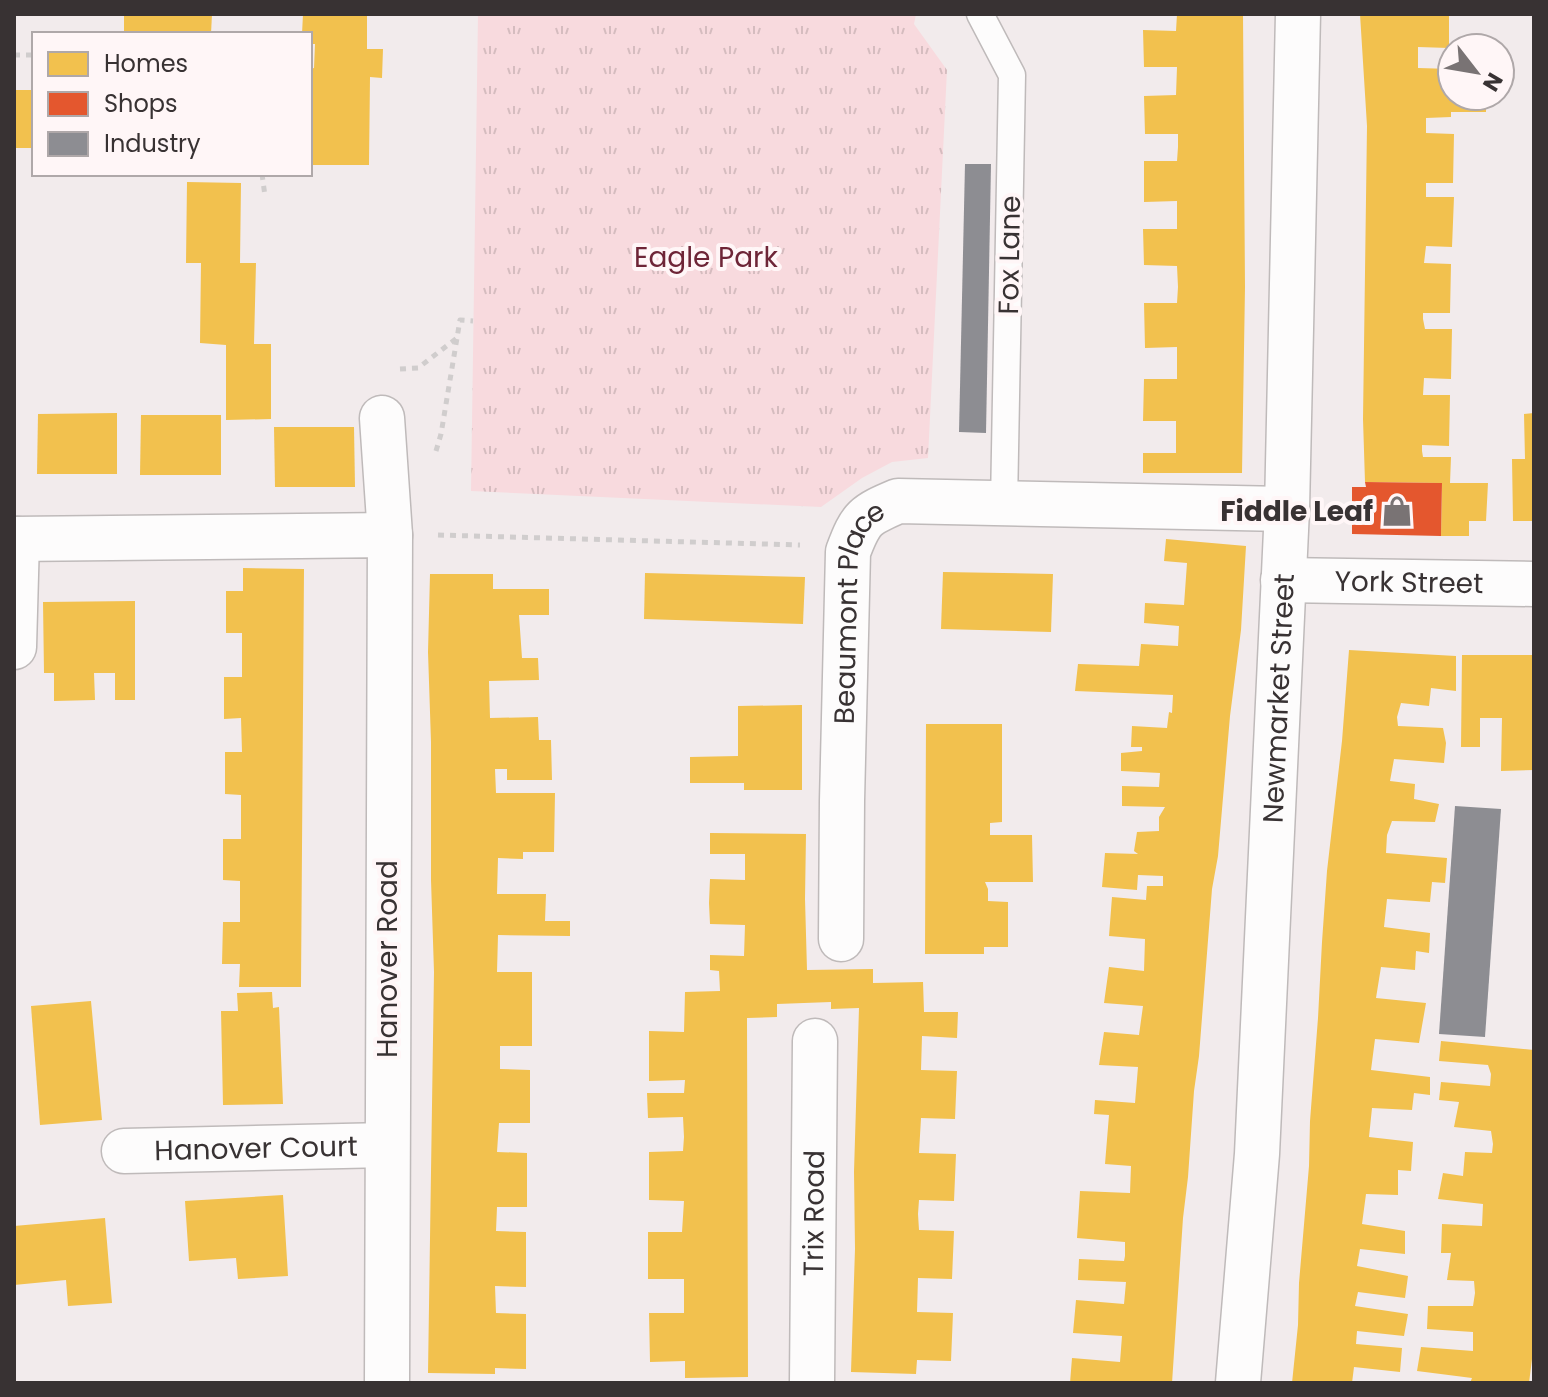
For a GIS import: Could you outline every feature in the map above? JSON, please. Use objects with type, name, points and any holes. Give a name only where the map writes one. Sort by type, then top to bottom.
[{"type":"street","name":"Newmarket Street","points":[[1238,1383],[1257,1154],[1287,509],[1298,14]]},
{"type":"street","name":"Hanover Road","points":[[382,418],[390,535],[387,1383]]},
{"type":"street","name":"Beaumont Place","points":[[841,939],[848,552],[856,531],[870,512],[898,501],[1287,509]]},
{"type":"street","points":[[14,647],[15,539],[390,535]]},
{"type":"street","name":"York Street","points":[[1283,580],[1534,584]]},
{"type":"street","name":"Trix Road","points":[[812,1383],[815,1041]]},
{"type":"street","name":"Hanover Court","points":[[124,1151],[387,1145]]},
{"type":"lane","name":"Fox Lane","points":[[980,14],[1012,75],[1004,504]]},
{"type":"path","points":[[262,176],[265,196]]},
{"type":"path","points":[[400,369],[418,368],[457,338],[460,320],[473,321]]},
{"type":"path","points":[[390,535],[791,543],[848,552]]},
{"type":"green space","name":"Eagle Park","points":[[478,14],[916,14],[914,24],[947,70],[928,458],[892,462],[862,478],[821,507],[471,491]]},
{"type":"building: Homes","points":[[124,14],[212,14],[211,32],[124,32]]},
{"type":"building: Homes","points":[[303,14],[367,14],[367,49],[383,49],[382,78],[370,77],[369,165],[312,165],[315,44],[312,44],[312,32],[302,32]]},
{"type":"building: Homes","points":[[1177,14],[1243,14],[1245,287],[1242,473],[1143,473],[1143,453],[1176,453],[1176,421],[1143,421],[1144,379],[1177,379],[1177,347],[1145,348],[1144,303],[1177,303],[1178,287],[1177,266],[1144,265],[1143,229],[1177,229],[1177,201],[1144,202],[1144,161],[1177,161],[1178,134],[1145,134],[1144,96],[1176,95],[1177,67],[1144,67],[1143,30],[1176,31]]},
{"type":"building: Homes","points":[[1360,14],[1449,14],[1449,32],[1436,32],[1436,48],[1418,47],[1418,68],[1436,69],[1436,112],[1451,112],[1451,117],[1426,118],[1426,133],[1454,134],[1453,183],[1426,183],[1426,197],[1454,197],[1452,247],[1426,246],[1424,263],[1451,264],[1450,313],[1423,313],[1425,329],[1452,329],[1451,379],[1424,378],[1423,395],[1450,395],[1449,446],[1422,445],[1422,451],[1423,457],[1451,457],[1450,483],[1488,483],[1486,521],[1469,521],[1469,536],[1441,536],[1442,483],[1365,482],[1367,126]]},
{"type":"building: Homes","points":[[16,90],[32,90],[32,148],[16,148]]},
{"type":"building: Homes","points":[[187,182],[241,183],[240,263],[256,263],[254,344],[271,344],[271,419],[226,420],[226,345],[200,343],[201,263],[186,263]]},
{"type":"building: Homes","points":[[117,413],[117,474],[37,474],[38,414]]},
{"type":"building: Homes","points":[[1534,413],[1534,521],[1513,521],[1512,459],[1525,459],[1524,414]]},
{"type":"building: Homes","points":[[141,415],[221,415],[221,475],[140,475]]},
{"type":"building: Homes","points":[[274,427],[354,427],[355,487],[275,487]]},
{"type":"building: Homes","points":[[1166,539],[1246,546],[1241,630],[1212,889],[1194,1091],[1172,1383],[1070,1383],[1072,1358],[1120,1362],[1122,1336],[1073,1333],[1076,1300],[1124,1304],[1126,1282],[1078,1280],[1079,1259],[1124,1261],[1125,1256],[1125,1242],[1077,1238],[1080,1191],[1130,1193],[1131,1166],[1105,1164],[1109,1115],[1094,1114],[1095,1100],[1135,1103],[1138,1067],[1099,1065],[1104,1032],[1139,1035],[1143,1006],[1104,1003],[1109,967],[1144,971],[1145,939],[1109,936],[1112,897],[1146,900],[1147,886],[1163,886],[1163,876],[1138,875],[1137,890],[1102,887],[1105,853],[1138,854],[1134,851],[1137,832],[1159,831],[1159,817],[1165,807],[1122,806],[1122,786],[1159,787],[1160,773],[1121,771],[1121,753],[1142,751],[1142,747],[1131,747],[1132,726],[1167,728],[1173,695],[1075,691],[1078,664],[1139,666],[1141,644],[1178,646],[1179,626],[1144,623],[1145,603],[1184,605],[1187,563],[1164,561]]},
{"type":"building: Homes","points":[[243,568],[304,569],[301,987],[239,987],[240,964],[222,964],[223,922],[240,922],[240,881],[223,880],[223,839],[241,839],[241,795],[225,794],[225,752],[242,752],[241,718],[224,719],[224,677],[242,677],[242,633],[226,633],[226,591],[243,591]]},
{"type":"building: Homes","points":[[943,572],[1053,574],[1051,632],[941,629]]},
{"type":"building: Homes","points":[[645,573],[805,577],[803,624],[644,619]]},
{"type":"building: Homes","points":[[430,574],[493,574],[493,589],[549,589],[549,615],[519,615],[522,658],[538,658],[539,680],[489,681],[490,718],[538,717],[539,740],[551,740],[552,780],[507,780],[507,769],[495,769],[496,793],[555,793],[554,852],[523,852],[523,859],[498,858],[497,894],[546,894],[545,921],[570,921],[570,936],[498,935],[497,972],[532,972],[532,1046],[500,1046],[500,1069],[530,1070],[530,1123],[499,1123],[497,1152],[527,1153],[527,1207],[497,1207],[496,1231],[526,1232],[526,1287],[495,1286],[496,1313],[526,1314],[526,1369],[495,1368],[495,1374],[428,1373],[434,972],[428,652]]},
{"type":"building: Homes","points":[[135,601],[135,700],[115,700],[115,673],[94,673],[95,700],[54,701],[54,673],[44,673],[43,602]]},
{"type":"building: Homes","points":[[1349,650],[1456,656],[1456,691],[1431,688],[1429,706],[1401,703],[1397,717],[1398,726],[1443,728],[1446,743],[1444,763],[1394,759],[1390,781],[1415,784],[1414,799],[1439,804],[1435,822],[1392,821],[1386,853],[1447,858],[1445,883],[1432,882],[1430,902],[1387,899],[1384,927],[1430,933],[1429,953],[1416,951],[1415,970],[1381,967],[1376,998],[1426,1003],[1419,1043],[1375,1039],[1371,1070],[1430,1077],[1430,1095],[1414,1093],[1412,1110],[1372,1108],[1369,1137],[1413,1142],[1411,1171],[1398,1170],[1398,1195],[1366,1194],[1362,1224],[1405,1231],[1405,1254],[1360,1249],[1357,1266],[1408,1276],[1405,1298],[1358,1292],[1355,1306],[1408,1314],[1404,1336],[1357,1331],[1356,1344],[1402,1348],[1400,1372],[1354,1367],[1352,1383],[1292,1383],[1327,871]]},
{"type":"building: Homes","points":[[1462,655],[1534,655],[1534,770],[1501,771],[1502,718],[1480,718],[1480,747],[1461,747]]},
{"type":"building: Homes","points":[[802,705],[802,790],[744,790],[744,783],[690,783],[690,757],[738,756],[738,706]]},
{"type":"building: Homes","points":[[926,724],[1002,724],[1002,822],[990,823],[990,835],[1032,835],[1033,882],[985,882],[988,901],[1008,902],[1008,947],[984,947],[984,954],[925,954]]},
{"type":"building: Homes","points":[[710,833],[806,834],[807,970],[873,969],[873,983],[923,982],[924,1012],[958,1012],[957,1038],[922,1036],[921,1070],[957,1071],[955,1119],[921,1118],[919,1153],[956,1154],[954,1201],[919,1200],[918,1214],[919,1230],[954,1231],[952,1279],[918,1278],[917,1312],[953,1313],[951,1361],[917,1360],[916,1374],[851,1372],[859,1008],[831,1009],[831,1002],[777,1004],[777,1017],[747,1018],[748,1377],[685,1378],[685,1361],[650,1362],[649,1313],[684,1313],[684,1279],[648,1279],[648,1232],[682,1232],[684,1201],[649,1200],[649,1152],[683,1151],[684,1137],[683,1117],[648,1118],[647,1093],[684,1093],[685,1080],[649,1081],[649,1031],[684,1032],[685,992],[720,991],[719,971],[710,970],[710,955],[744,956],[745,925],[710,924],[709,903],[710,879],[745,880],[745,854],[710,854]]},
{"type":"building: Homes","points":[[272,992],[273,1008],[279,1007],[283,1104],[223,1105],[221,1011],[238,1011],[237,993]]},
{"type":"building: Homes","points":[[91,1001],[102,1120],[40,1125],[31,1006]]},
{"type":"building: Homes","points":[[1441,1041],[1534,1050],[1534,1343],[1529,1383],[1470,1383],[1472,1378],[1417,1371],[1421,1347],[1473,1351],[1473,1332],[1427,1329],[1428,1306],[1473,1306],[1474,1281],[1447,1280],[1451,1253],[1441,1253],[1442,1224],[1482,1226],[1483,1204],[1438,1199],[1443,1173],[1463,1176],[1465,1152],[1492,1153],[1493,1144],[1491,1131],[1454,1127],[1459,1102],[1439,1100],[1441,1082],[1490,1086],[1488,1065],[1439,1061]]},
{"type":"building: Homes","points":[[283,1195],[288,1276],[238,1279],[236,1258],[189,1261],[185,1201]]},
{"type":"building: Homes","points":[[105,1218],[112,1303],[68,1306],[66,1280],[14,1285],[14,1226]]},
{"type":"building: Shops","name":"Fiddle Leaf","points":[[1365,482],[1442,483],[1441,536],[1352,534],[1352,487],[1366,487]]},
{"type":"building: Industry","points":[[965,164],[991,164],[986,433],[959,432]]},
{"type":"building: Industry","points":[[1455,806],[1501,809],[1485,1037],[1439,1034]]},
{"type":"place","name":"Fiddle Leaf","points":[[1397,511]]}]
